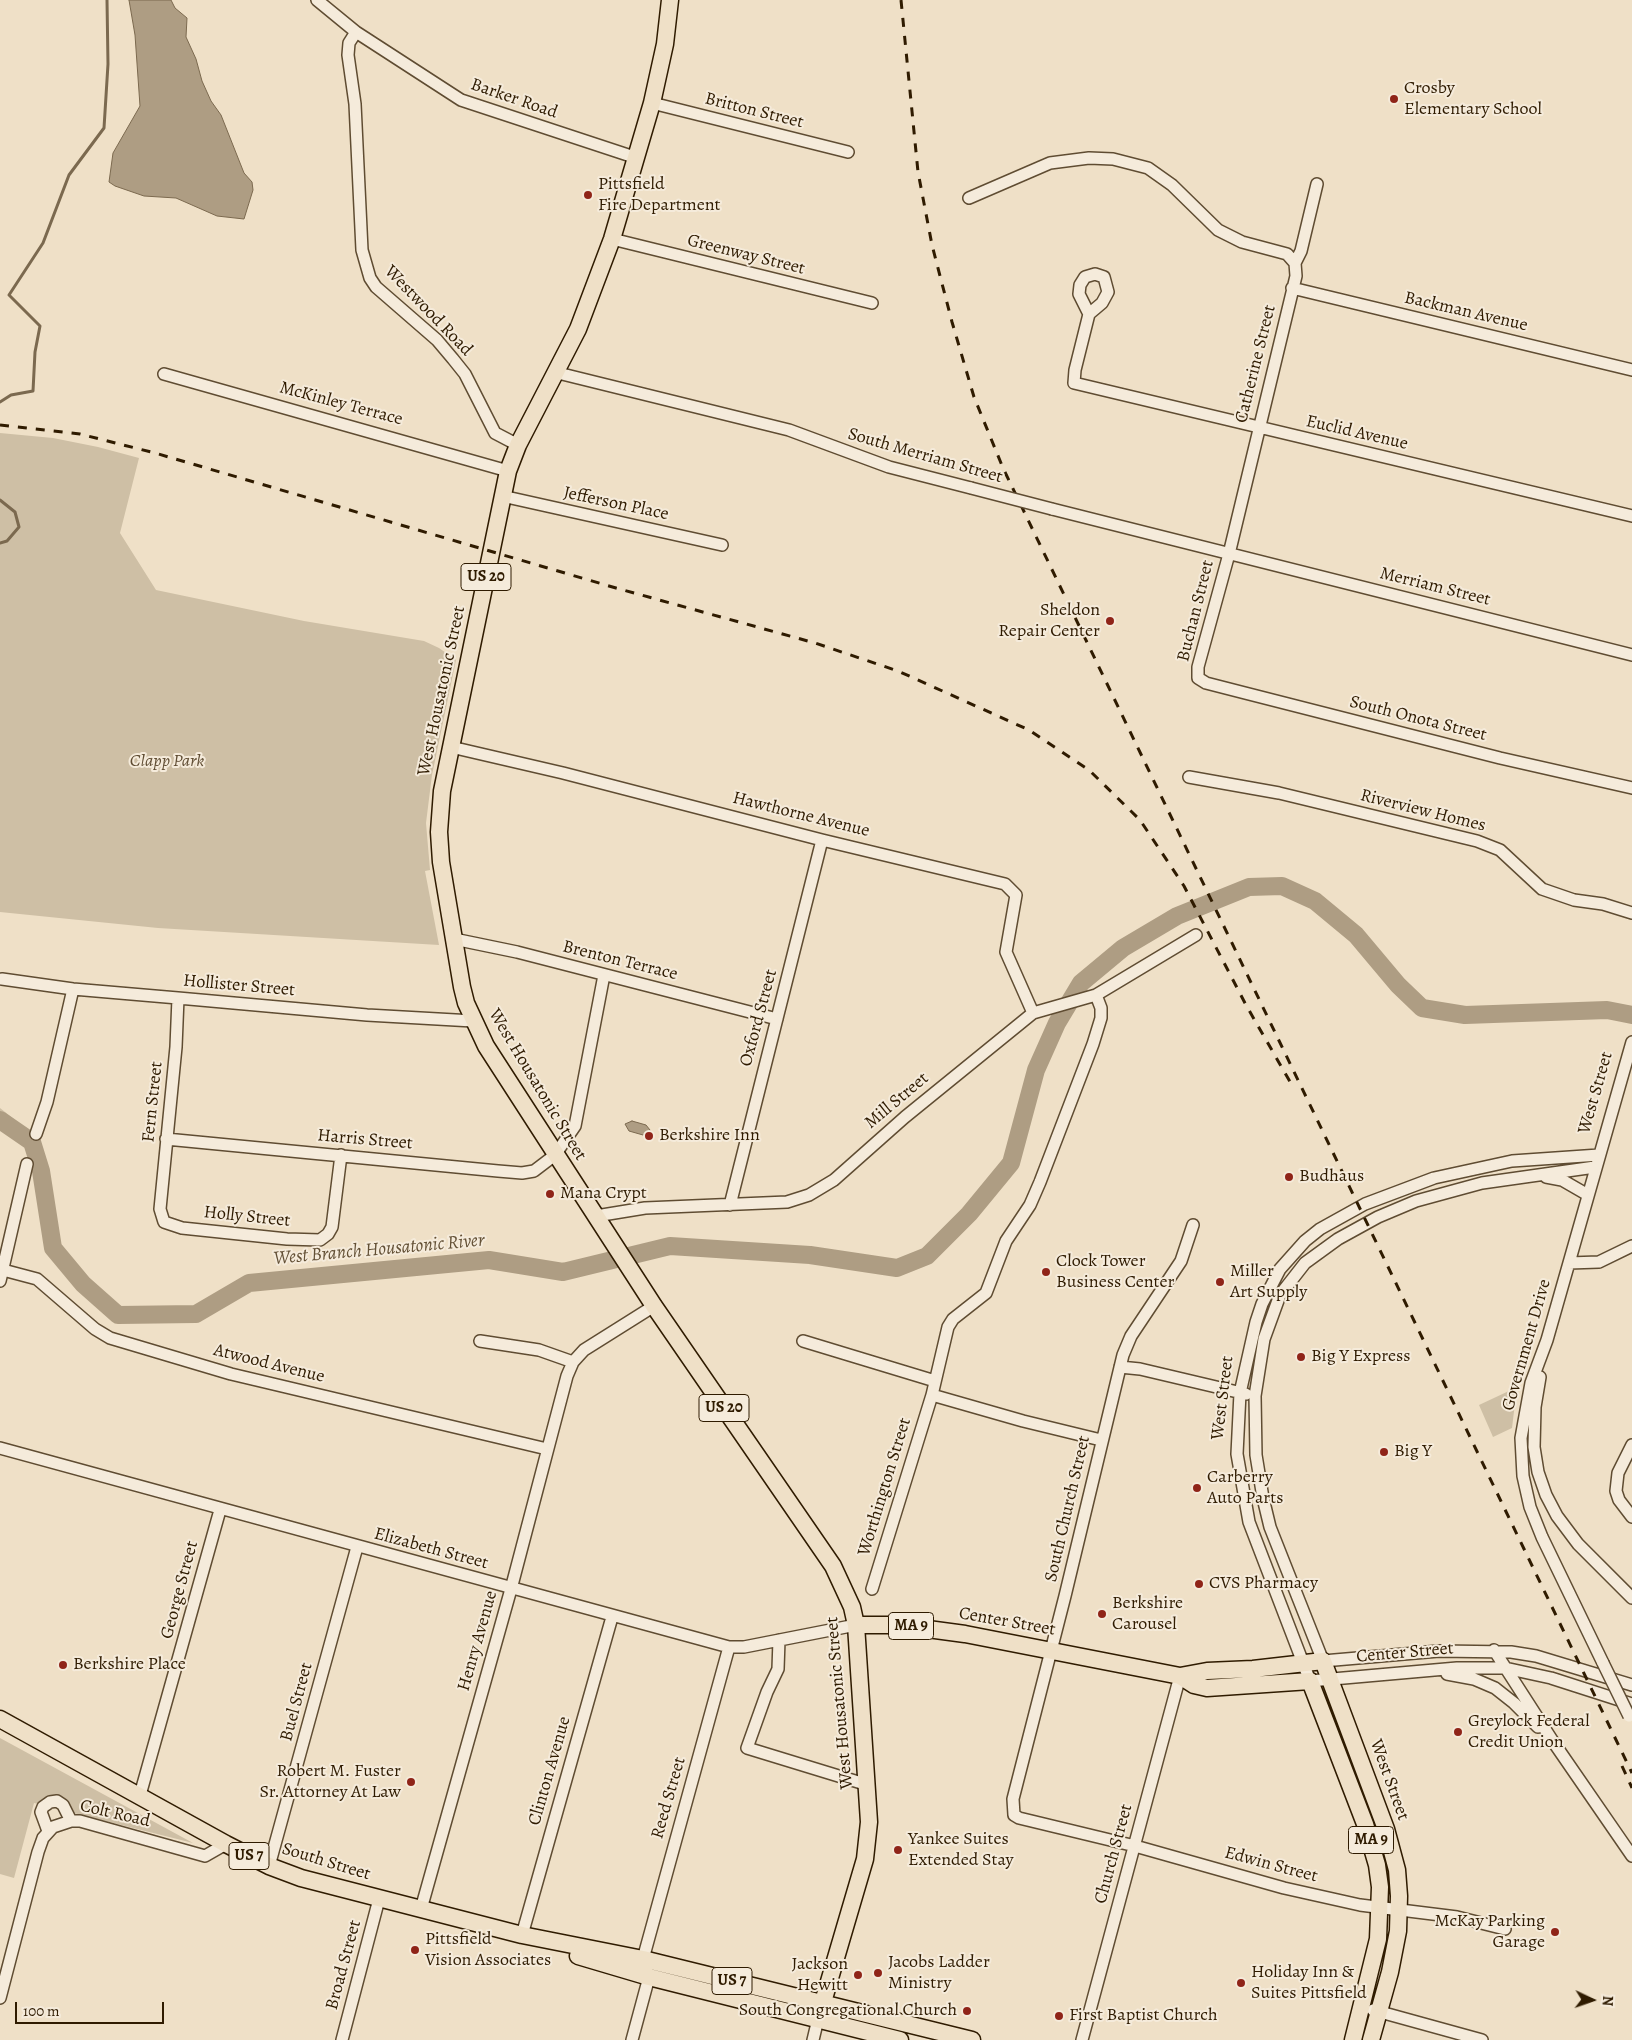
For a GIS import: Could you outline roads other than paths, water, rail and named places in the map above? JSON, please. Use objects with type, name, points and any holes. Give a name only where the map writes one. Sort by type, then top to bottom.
[{"type":"highway","name":"West Housatonic Street","points":[[670,0],[665,44],[652,103],[612,239],[578,329],[554,372],[518,445],[508,470],[442,791],[439,832],[441,862],[462,987],[473,1021],[486,1046],[654,1306],[833,1566],[852,1607],[856,1625],[869,1822],[865,1859],[818,2019]]},
{"type":"highway","name":"Center Street","points":[[856,1625],[923,1627],[1180,1676],[1194,1684],[1207,1688],[1310,1681]]},
{"type":"highway","name":"Center Street","points":[[1180,1676],[1207,1671],[1323,1661]]},
{"type":"highway","name":"West Street","points":[[1323,1661],[1390,1839],[1397,1870],[1400,1909],[1394,1956],[1371,2040]]},
{"type":"highway","name":"West Street","points":[[1310,1681],[1372,1844],[1377,1865],[1380,1907],[1377,1944],[1353,2040]]},
{"type":"highway","name":"South Street","points":[[0,1719],[226,1844],[269,1866],[301,1878],[522,1935],[642,1959],[972,2040]]},
{"type":"highway","name":"South Street","points":[[522,1935],[569,1953],[649,1977],[900,2040]]},
{"type":"street","name":"Barker Road","points":[[317,0],[356,32],[462,100],[637,158]]},
{"type":"street","name":"Westwood Road","points":[[356,32],[349,43],[348,55],[355,104],[362,250],[370,278],[376,287],[437,340],[453,359],[465,374],[495,433],[518,445]]},
{"type":"street","name":"Britton Street","points":[[652,103],[848,152]]},
{"type":"street","points":[[969,198],[1050,163],[1089,158],[1113,159],[1148,168],[1172,185],[1218,230],[1242,242],[1287,254],[1295,263]]},
{"type":"street","name":"Catherine Street","points":[[1229,554],[1296,276],[1295,263],[1300,251],[1317,184]]},
{"type":"street","name":"Greenway Street","points":[[612,239],[872,303]]},
{"type":"street","name":"Backman Avenue","points":[[1292,288],[1632,370]]},
{"type":"street","name":"Euclid Avenue","points":[[1089,314],[1075,370],[1074,383],[1632,516]]},
{"type":"street","name":"South Merriam Street","points":[[554,372],[789,430],[889,467],[1229,554]]},
{"type":"street","name":"McKinley Terrace","points":[[164,374],[508,470]]},
{"type":"street","name":"Jefferson Place","points":[[502,496],[722,545]]},
{"type":"street","name":"Merriam Street","points":[[1229,554],[1632,655]]},
{"type":"street","name":"Buchan Street","points":[[1198,678],[1198,667],[1229,554]]},
{"type":"street","name":"South Onota Street","points":[[1198,678],[1206,683],[1500,758],[1632,788]]},
{"type":"street","name":"Hawthorne Avenue","points":[[451,747],[563,773],[822,840],[1005,884],[1016,895],[1016,904],[1006,952],[1033,1013]]},
{"type":"street","name":"Riverview Homes","points":[[1189,777],[1279,793],[1477,841],[1500,850],[1542,889],[1574,900],[1603,904],[1632,913]]},
{"type":"street","name":"Oxford Street","points":[[730,1205],[822,840]]},
{"type":"street","name":"Mill Street","points":[[599,1221],[645,1208],[797,1200],[834,1180],[905,1116],[1033,1013],[1096,995],[1196,935]]},
{"type":"street","name":"Brenton Terrace","points":[[454,939],[776,1019]]},
{"type":"street","name":"Harris Street","points":[[166,1139],[522,1173],[534,1171],[555,1155],[575,1126],[604,975]]},
{"type":"street","name":"Hollister Street","points":[[2,979],[73,989],[367,1015],[473,1021]]},
{"type":"street","points":[[36,1134],[47,1102],[73,989]]},
{"type":"street","name":"Worthington Street","points":[[872,1589],[932,1394],[948,1328],[953,1319],[986,1293],[1006,1241],[1030,1205],[1093,1044],[1100,1018],[1100,1008],[1096,995]]},
{"type":"street","name":"Fern Street","points":[[160,1209],[176,1048],[178,998]]},
{"type":"street","name":"West Street","points":[[1323,1661],[1266,1510],[1256,1455],[1255,1396],[1259,1364],[1271,1315],[1290,1280],[1311,1258],[1338,1239],[1370,1222],[1410,1204],[1464,1187],[1595,1167],[1632,1042]]},
{"type":"street","name":"Holly Street","points":[[160,1209],[164,1222],[171,1226],[287,1239],[320,1240],[328,1234],[332,1223],[341,1155]]},
{"type":"street","name":"West Street","points":[[1310,1681],[1255,1540],[1246,1507],[1237,1454],[1240,1393],[1256,1322],[1272,1282],[1291,1255],[1320,1229],[1365,1204],[1434,1178],[1512,1162],[1599,1155]]},
{"type":"street","points":[[1,1276],[28,1164]]},
{"type":"street","name":"Government Drive","points":[[1595,1167],[1547,1340],[1531,1383],[1524,1412],[1520,1449],[1523,1476],[1530,1507],[1542,1537],[1631,1719]]},
{"type":"street","name":"West Street","points":[[1530,1176],[1562,1180],[1588,1195]]},
{"type":"street","name":"South Church Street","points":[[1014,1814],[1013,1799],[1065,1596],[1120,1367],[1131,1336],[1181,1261],[1193,1225]]},
{"type":"street","points":[[1569,1263],[1599,1262],[1632,1246]]},
{"type":"street","name":"Atwood Avenue","points":[[1,1276],[37,1279],[95,1329],[110,1338],[231,1374],[547,1449]]},
{"type":"street","name":"Henry Avenue","points":[[420,1909],[511,1589],[567,1376],[573,1362],[584,1350],[654,1306]]},
{"type":"street","points":[[1547,1340],[1534,1422],[1536,1463],[1542,1484],[1565,1528],[1578,1544],[1632,1598]]},
{"type":"street","points":[[480,1341],[539,1350],[573,1362]]},
{"type":"street","points":[[804,1341],[935,1381]]},
{"type":"street","points":[[1120,1367],[1140,1369],[1255,1396]]},
{"type":"street","points":[[932,1394],[1023,1421],[1101,1440]]},
{"type":"street","points":[[1632,1445],[1618,1473],[1616,1491],[1619,1500],[1632,1517]]},
{"type":"street","name":"Elizabeth Street","points":[[0,1448],[220,1510],[729,1648],[744,1647],[856,1625]]},
{"type":"street","name":"George Street","points":[[140,1795],[220,1510]]},
{"type":"street","name":"Buel Street","points":[[269,1866],[357,1547]]},
{"type":"street","name":"Clinton Avenue","points":[[522,1935],[612,1617]]},
{"type":"street","points":[[779,1640],[778,1669],[767,1692],[747,1748],[868,1785]]},
{"type":"street","name":"Reed Street","points":[[642,1959],[729,1648]]},
{"type":"street","points":[[1494,1650],[1552,1740],[1632,1856]]},
{"type":"street","name":"Center Street","points":[[1323,1661],[1439,1651],[1494,1650],[1536,1656],[1632,1685]]},
{"type":"street","name":"Center Street","points":[[1310,1681],[1433,1671],[1505,1668],[1551,1678],[1632,1704]]},
{"type":"street","points":[[1433,1671],[1474,1679],[1495,1688],[1514,1703],[1552,1740]]},
{"type":"street","name":"Church Street","points":[[1082,2040],[1180,1676]]},
{"type":"street","points":[[0,1998],[38,1852],[48,1831],[41,1812],[50,1802],[57,1801],[63,1805],[71,1821]]},
{"type":"street","name":"Edwin Street","points":[[1014,1814],[1061,1829],[1135,1846],[1284,1888],[1360,1905],[1457,1917],[1505,1929]]},
{"type":"street","name":"Colt Road","points":[[48,1831],[71,1821],[108,1828],[204,1856],[226,1844]]},
{"type":"street","name":"Broad Street","points":[[342,2040],[379,1899]]},
{"type":"street","points":[[632,2040],[649,1977]]},
{"type":"street","points":[[1362,2006],[1482,2040]]},
{"type":"street","points":[[813,2040],[818,2019]]},
{"type":"waterway","points":[[0,402],[11,395],[33,391],[35,352],[40,326],[9,295],[43,243],[69,175],[104,128],[108,64],[107,0]]},
{"type":"waterway","points":[[0,500],[15,512],[19,527],[7,541],[0,543]]},
{"type":"waterway","name":"West Branch Housatonic River","points":[[0,1120],[32,1142],[41,1171],[53,1248],[83,1284],[118,1315],[196,1314],[249,1283],[489,1260],[563,1272],[670,1246],[810,1255],[897,1268],[927,1256],[969,1214],[1011,1163],[1036,1070],[1057,1023],[1081,983],[1123,948],[1177,916],[1249,887],[1282,886],[1315,901],[1356,935],[1398,985],[1422,1008],[1465,1015],[1607,1010],[1632,1015]]},
{"type":"railway","points":[[901,0],[918,172],[932,245],[974,397],[1003,468],[1632,1773]]},
{"type":"railway","points":[[0,425],[80,434],[155,453],[616,588],[815,643],[898,671],[1029,730],[1089,770],[1140,820],[1184,886],[1246,1005],[1293,1087]]},
{"type":"railway","points":[[1622,1766],[1632,1788]]},
{"type":"place","name":"Crosby Elementary School","points":[[1394,99]]},
{"type":"place","name":"Pittsfield Fire Department","points":[[588,195]]},
{"type":"place","name":"Sheldon Repair Center","points":[[1110,621]]},
{"type":"place","name":"Berkshire Inn","points":[[649,1136]]},
{"type":"place","name":"Budhaus","points":[[1289,1177]]},
{"type":"place","name":"Mana Crypt","points":[[550,1194]]},
{"type":"place","name":"Clock Tower Business Center","points":[[1046,1272]]},
{"type":"place","name":"Miller Art Supply","points":[[1220,1282]]},
{"type":"place","name":"Big Y Express","points":[[1301,1357]]},
{"type":"place","name":"Big Y","points":[[1384,1452]]},
{"type":"place","name":"Carberry Auto Parts","points":[[1197,1488]]},
{"type":"place","name":"CVS Pharmacy","points":[[1199,1584]]},
{"type":"place","name":"Berkshire Carousel","points":[[1102,1614]]},
{"type":"place","name":"Berkshire Place","points":[[63,1665]]},
{"type":"place","name":"Greylock Federal Credit Union","points":[[1458,1732]]},
{"type":"place","name":"Robert M. Fuster Sr. Attorney At Law","points":[[411,1782]]},
{"type":"place","name":"Yankee Suites Extended Stay","points":[[898,1850]]},
{"type":"place","name":"McKay Parking Garage","points":[[1555,1932]]},
{"type":"place","name":"Pittsfield Vision Associates","points":[[415,1950]]},
{"type":"place","name":"Jacobs Ladder Ministry","points":[[878,1973]]},
{"type":"place","name":"Jackson Hewitt","points":[[858,1975]]},
{"type":"place","name":"Holiday Inn & Suites Pittsfield","points":[[1241,1983]]},
{"type":"place","name":"South Congregational Church","points":[[967,2011]]},
{"type":"place","name":"First Baptist Church","points":[[1059,2016]]},
{"type":"park label","name":"Clapp Park","points":[[167,762]]}]
